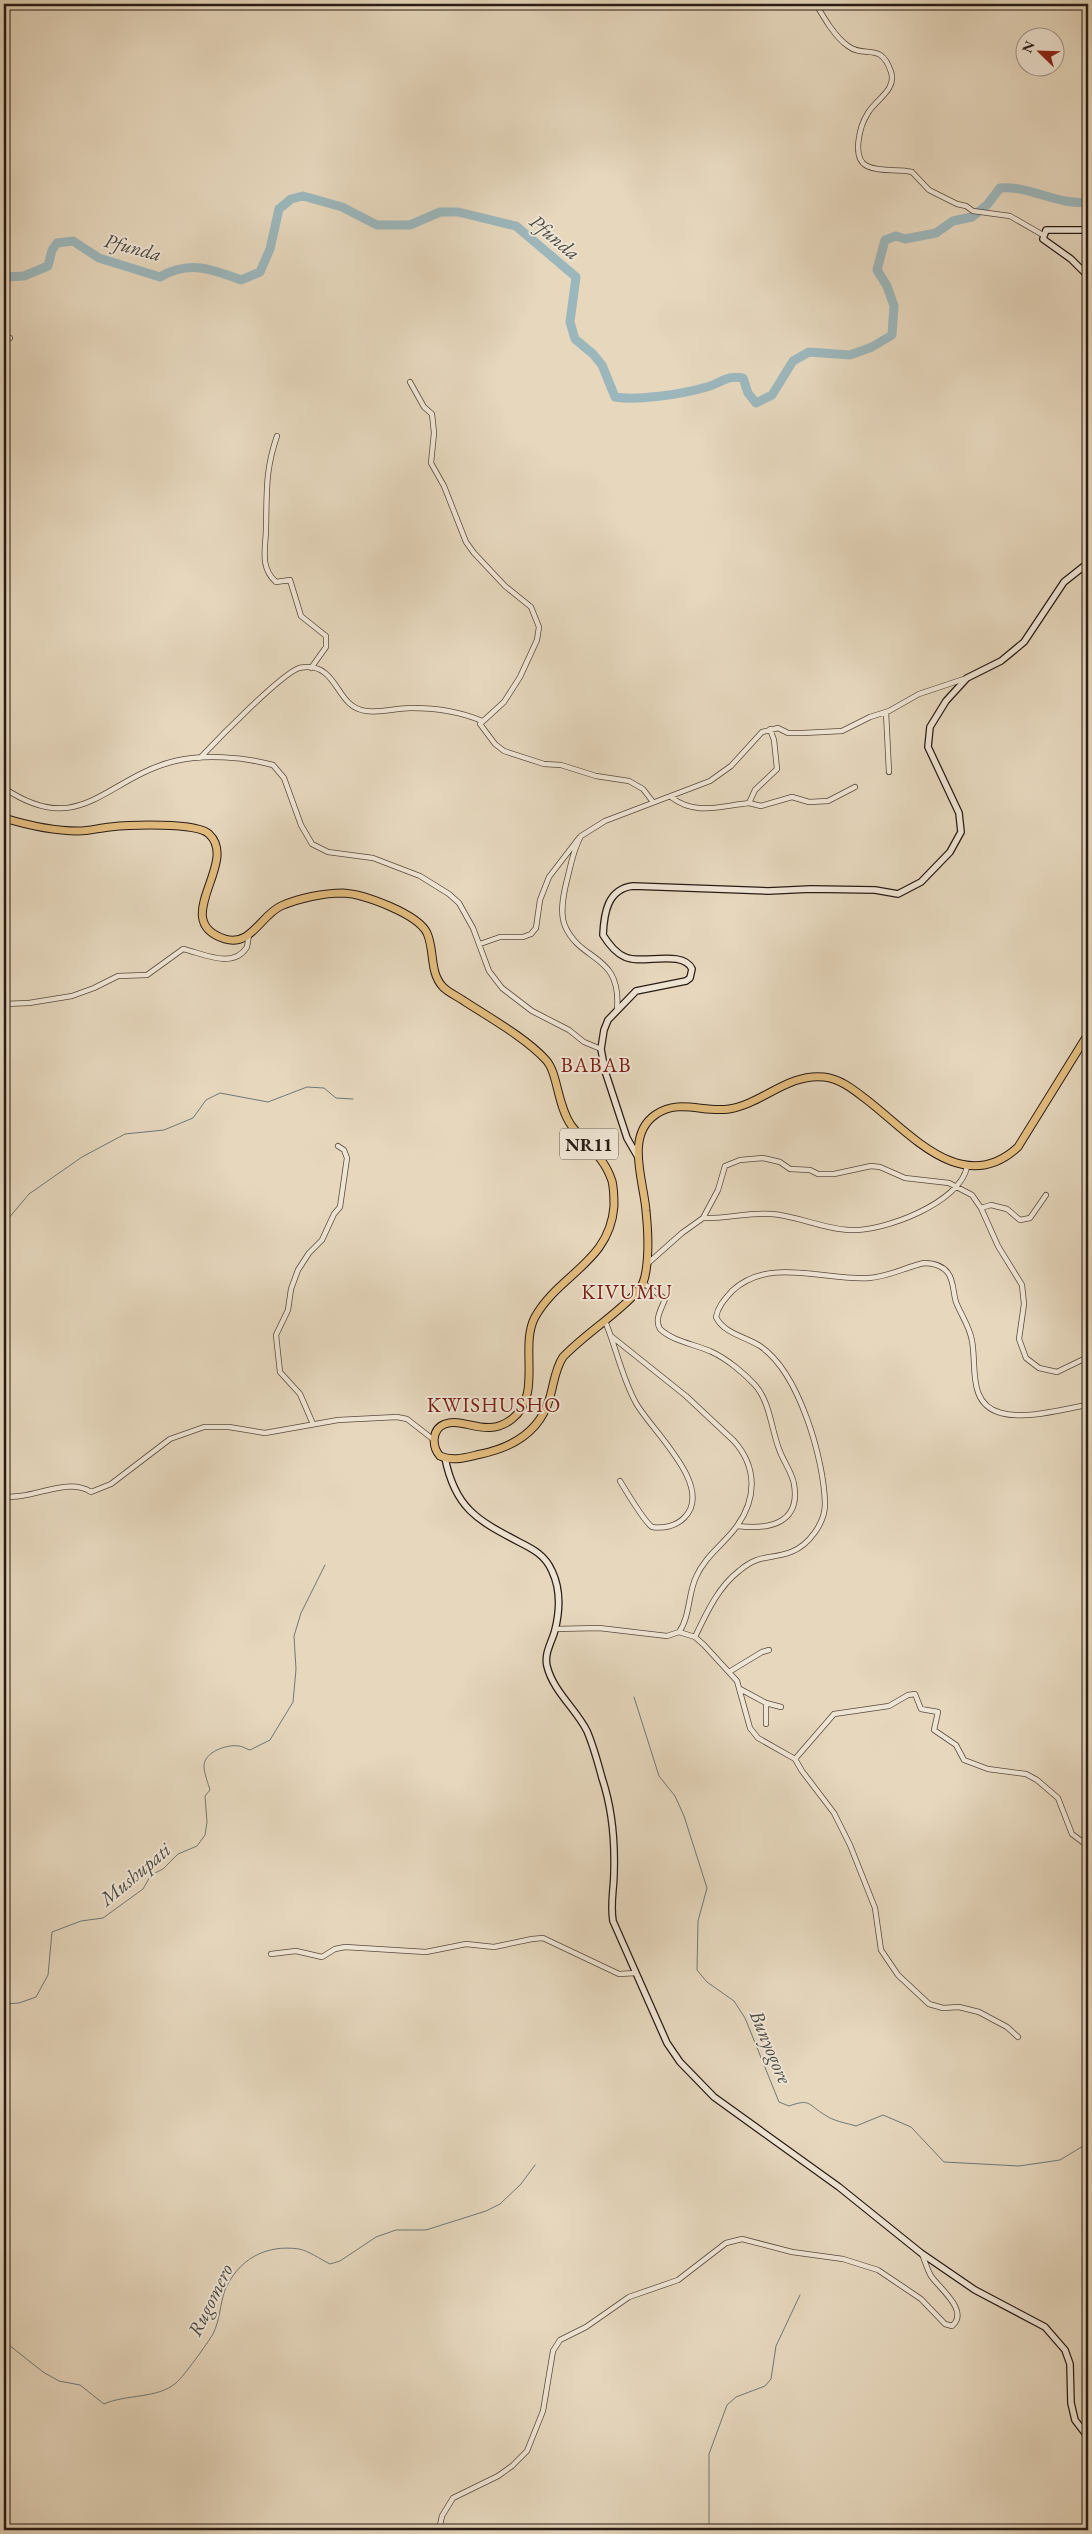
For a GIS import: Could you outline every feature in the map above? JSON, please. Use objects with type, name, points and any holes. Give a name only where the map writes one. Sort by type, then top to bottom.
[{"type":"highway","points":[[4,818],[25,824],[76,831],[113,827],[179,826],[203,830],[216,844],[218,857],[202,902],[204,921],[214,933],[224,938],[241,939],[249,935]]},
{"type":"highway","name":"NR11","points":[[249,935],[280,906],[329,894],[356,895],[413,918],[427,934],[434,969],[442,985],[520,1039],[546,1060],[553,1071],[563,1110],[571,1125],[601,1158],[612,1182],[613,1213],[605,1239],[596,1253],[549,1298],[534,1318],[530,1334],[527,1393],[520,1409],[509,1421],[490,1428],[444,1424],[436,1431],[434,1440]]},
{"type":"highway","points":[[968,1167],[995,1162],[1018,1147],[1088,1034]]},
{"type":"highway","name":"NR11","points":[[643,1283],[646,1265],[646,1208],[639,1159],[639,1144],[644,1126],[664,1110],[682,1106],[728,1109],[744,1104],[794,1081],[824,1077],[852,1088],[945,1159],[968,1167]]},
{"type":"highway","points":[[434,1440],[436,1451],[445,1458],[458,1459],[496,1450],[514,1443],[527,1434],[546,1411],[560,1362],[574,1346],[638,1291],[643,1283]]},
{"type":"main road","points":[[1088,230],[1051,230],[1043,234],[1045,243],[1066,255],[1088,276]]},
{"type":"main road","points":[[639,1159],[627,1138],[601,1049],[606,1025],[617,1010],[636,991],[686,981],[692,972],[690,965],[672,958],[645,961],[626,958],[617,953],[603,935],[606,906],[626,887],[687,887],[768,892],[875,890],[898,894],[927,877],[957,841],[961,825],[959,813],[928,747],[928,732],[940,710],[967,678],[1001,661],[1024,642],[1032,634],[1051,599],[1062,585],[1088,563]]},
{"type":"main road","points":[[445,1458],[460,1502],[485,1524],[537,1551],[547,1560],[553,1573],[560,1603],[547,1655],[547,1666],[552,1678],[586,1731],[603,1779],[613,1824],[614,1872],[610,1907],[613,1921],[667,2043],[680,2062],[714,2097],[839,2187],[921,2253],[975,2290],[1045,2327],[1065,2350],[1070,2364],[1071,2403],[1075,2420],[1088,2437]]},
{"type":"street","points":[[816,4],[846,45],[858,51],[876,52],[885,61],[891,72],[890,85],[887,92],[868,111],[865,118],[859,143],[861,161],[875,169],[912,172],[930,190],[957,204],[973,211],[1010,216],[1043,234]]},
{"type":"street","points":[[4,338],[10,338]]},
{"type":"street","points":[[410,382],[424,407],[432,414],[434,433],[432,463],[444,486],[466,542],[506,586],[531,607],[540,628],[537,640],[520,677],[504,702],[480,724],[504,751],[544,764],[561,765],[596,776],[629,781],[644,789],[653,802]]},
{"type":"street","points":[[277,436],[266,478],[264,552],[266,568],[276,582],[290,580],[301,616],[326,636],[326,647],[312,668]]},
{"type":"street","points":[[200,758],[281,680],[299,668],[312,668],[327,674],[346,701],[362,710],[380,711],[410,708],[443,710],[466,714],[482,722]]},
{"type":"street","points":[[480,944],[500,937],[523,937],[531,934],[536,928],[540,900],[549,876],[581,836],[605,821],[653,802],[694,789],[722,774],[762,732],[778,728],[788,732],[803,733],[842,731],[870,716],[886,712],[919,694],[967,678]]},
{"type":"street","points":[[886,712],[889,772]]},
{"type":"street","points":[[748,803],[756,790],[777,769],[774,740],[770,729]]},
{"type":"street","points":[[4,788],[34,805],[60,809],[88,803],[140,775],[172,762],[200,758],[260,762],[273,765],[284,778],[301,825],[312,844],[328,852],[373,858],[433,882],[458,903],[474,928],[489,971],[502,988],[532,1011],[569,1030],[584,1042],[601,1049]]},
{"type":"street","points":[[671,797],[680,804],[693,809],[709,809],[748,803],[761,806],[792,797],[809,802],[828,800],[854,787]]},
{"type":"street","points":[[581,836],[565,885],[563,919],[577,943],[597,958],[616,981],[617,1010]]},
{"type":"street","points":[[4,1004],[72,996],[118,976],[148,975],[183,950],[214,959],[236,956],[247,947],[249,935]]},
{"type":"street","points":[[314,1424],[300,1394],[280,1372],[276,1335],[288,1310],[291,1289],[298,1270],[309,1253],[322,1240],[334,1214],[340,1207],[347,1158],[344,1150],[338,1146]]},
{"type":"street","points":[[646,1265],[682,1233],[703,1218],[718,1190],[725,1166],[740,1160],[763,1158],[780,1162],[790,1169],[810,1170],[824,1175],[871,1166],[880,1167],[905,1178],[944,1182],[972,1195],[982,1208],[998,1246],[1022,1285],[1024,1304],[1019,1339],[1026,1358],[1039,1368],[1057,1372],[1088,1357]]},
{"type":"street","points":[[703,1218],[730,1218],[768,1214],[840,1229],[858,1230],[880,1226],[928,1208],[946,1199],[968,1167]]},
{"type":"street","points":[[982,1208],[991,1205],[1007,1209],[1020,1220],[1030,1218],[1046,1196]]},
{"type":"street","points":[[695,1637],[728,1580],[750,1563],[762,1557],[792,1552],[804,1544],[816,1531],[825,1507],[818,1450],[788,1378],[775,1360],[761,1346],[722,1326],[716,1317],[720,1306],[740,1285],[767,1274],[798,1273],[840,1278],[872,1278],[924,1263],[932,1263],[948,1273],[952,1281],[956,1303],[972,1339],[976,1389],[993,1410],[1010,1414],[1048,1412],[1088,1405]]},
{"type":"street","points":[[643,1283],[665,1299],[659,1315],[658,1325],[660,1328],[693,1346],[714,1353],[733,1367],[756,1386],[769,1414],[779,1450],[794,1482],[795,1501],[790,1514],[776,1525],[750,1528],[736,1526]]},
{"type":"street","points":[[604,1319],[634,1402],[684,1468],[691,1492],[690,1508],[683,1519],[676,1523],[665,1527],[652,1526],[644,1519],[640,1509],[620,1482]]},
{"type":"street","points":[[611,1336],[686,1396],[740,1448],[750,1470],[752,1486],[747,1508],[736,1526],[709,1557],[696,1576],[679,1632]]},
{"type":"street","points":[[4,1496],[18,1497],[59,1488],[87,1489],[91,1492],[111,1484],[170,1439],[204,1428],[229,1427],[265,1433],[348,1419],[402,1417],[434,1440]]},
{"type":"street","points":[[555,1629],[599,1628],[667,1636],[679,1632],[695,1637],[737,1681],[750,1728],[767,1744],[790,1754],[795,1759],[802,1772],[839,1820],[875,1908],[881,1950],[898,1975],[930,2004],[943,2008],[959,2007],[979,2012],[1007,2026],[1018,2037]]},
{"type":"street","points":[[729,1672],[762,1652],[769,1650]]},
{"type":"street","points":[[740,1689],[766,1703],[781,1707]]},
{"type":"street","points":[[795,1759],[834,1714],[889,1706],[908,1695],[915,1694],[921,1709],[938,1712],[933,1729],[956,1745],[964,1760],[988,1769],[1026,1774],[1037,1780],[1058,1798],[1072,1834],[1088,1846]]},
{"type":"street","points":[[766,1703],[766,1724]]},
{"type":"street","points":[[4,1880],[4,1885]]},
{"type":"street","points":[[271,1954],[296,1950],[322,1957],[335,1949],[345,1947],[426,1952],[466,1944],[494,1948],[543,1938],[600,1967],[619,1974],[636,1973]]},
{"type":"street","points":[[439,2530],[442,2516],[453,2498],[498,2476],[512,2466],[526,2451],[543,2411],[556,2344],[568,2335],[598,2320],[629,2297],[678,2280],[726,2243],[742,2239],[792,2252],[843,2259],[878,2270],[921,2299],[945,2324],[952,2326],[956,2318],[954,2303],[932,2276],[921,2253]]},
{"type":"waterway","name":"Pfunda","points":[[4,277],[24,276],[48,266],[52,250],[57,243],[73,241],[99,258],[160,277],[181,269],[200,268],[220,272],[241,280],[260,272],[270,249],[279,209],[291,199],[303,196],[342,207],[377,225],[410,225],[440,212],[458,212],[516,226],[576,277],[570,322],[575,339],[593,354],[602,365],[615,397],[635,398],[671,395],[708,387],[733,377],[738,377],[743,378],[748,393],[756,403],[772,395],[793,361],[809,352],[850,355],[872,347],[892,335],[894,306],[887,286],[877,270],[885,240],[896,236],[905,239],[936,233],[953,221],[972,217],[987,205],[1000,188],[1022,189],[1066,201],[1088,202]]},
{"type":"waterway","points":[[4,1234],[8,1219],[29,1194],[82,1157],[125,1134],[164,1130],[193,1118],[206,1100],[220,1093],[268,1102],[307,1087],[324,1088],[336,1098],[353,1099]]},
{"type":"waterway","name":"Mushupati","points":[[4,2004],[19,2003],[36,1997],[48,1975],[52,1932],[81,1921],[103,1918],[143,1889],[151,1875],[163,1869],[178,1854],[197,1846],[205,1835],[207,1822],[205,1796],[210,1790],[205,1772],[205,1761],[212,1753],[228,1746],[239,1746],[250,1750],[270,1740],[293,1702],[296,1669],[294,1636],[301,1613],[325,1565]]},
{"type":"waterway","name":"Bunyogore","points":[[634,1697],[659,1776],[675,1796],[684,1816],[707,1888],[698,1921],[697,1970],[707,1982],[734,2001],[745,2018],[779,2102],[789,2106],[806,2103],[832,2119],[856,2126],[883,2115],[911,2127],[944,2162],[1019,2166],[1060,2160],[1088,2143]]},
{"type":"waterway","name":"Rugomero","points":[[4,2341],[43,2372],[59,2381],[80,2385],[104,2404],[160,2392],[176,2383],[206,2345],[213,2334],[219,2318],[225,2290],[237,2270],[254,2256],[275,2249],[287,2248],[303,2250],[330,2264],[340,2261],[376,2237],[396,2230],[426,2230],[486,2211],[500,2204],[521,2184],[535,2165]]},
{"type":"waterway","points":[[709,2530],[709,2454],[727,2405],[736,2397],[765,2386],[771,2379],[776,2346],[800,2295]]},
{"type":"district","name":"BABAB","points":[[596,1064]]},
{"type":"district","name":"KIVUMU","points":[[627,1291]]},
{"type":"district","name":"KWISHUSHO","points":[[494,1404]]}]
